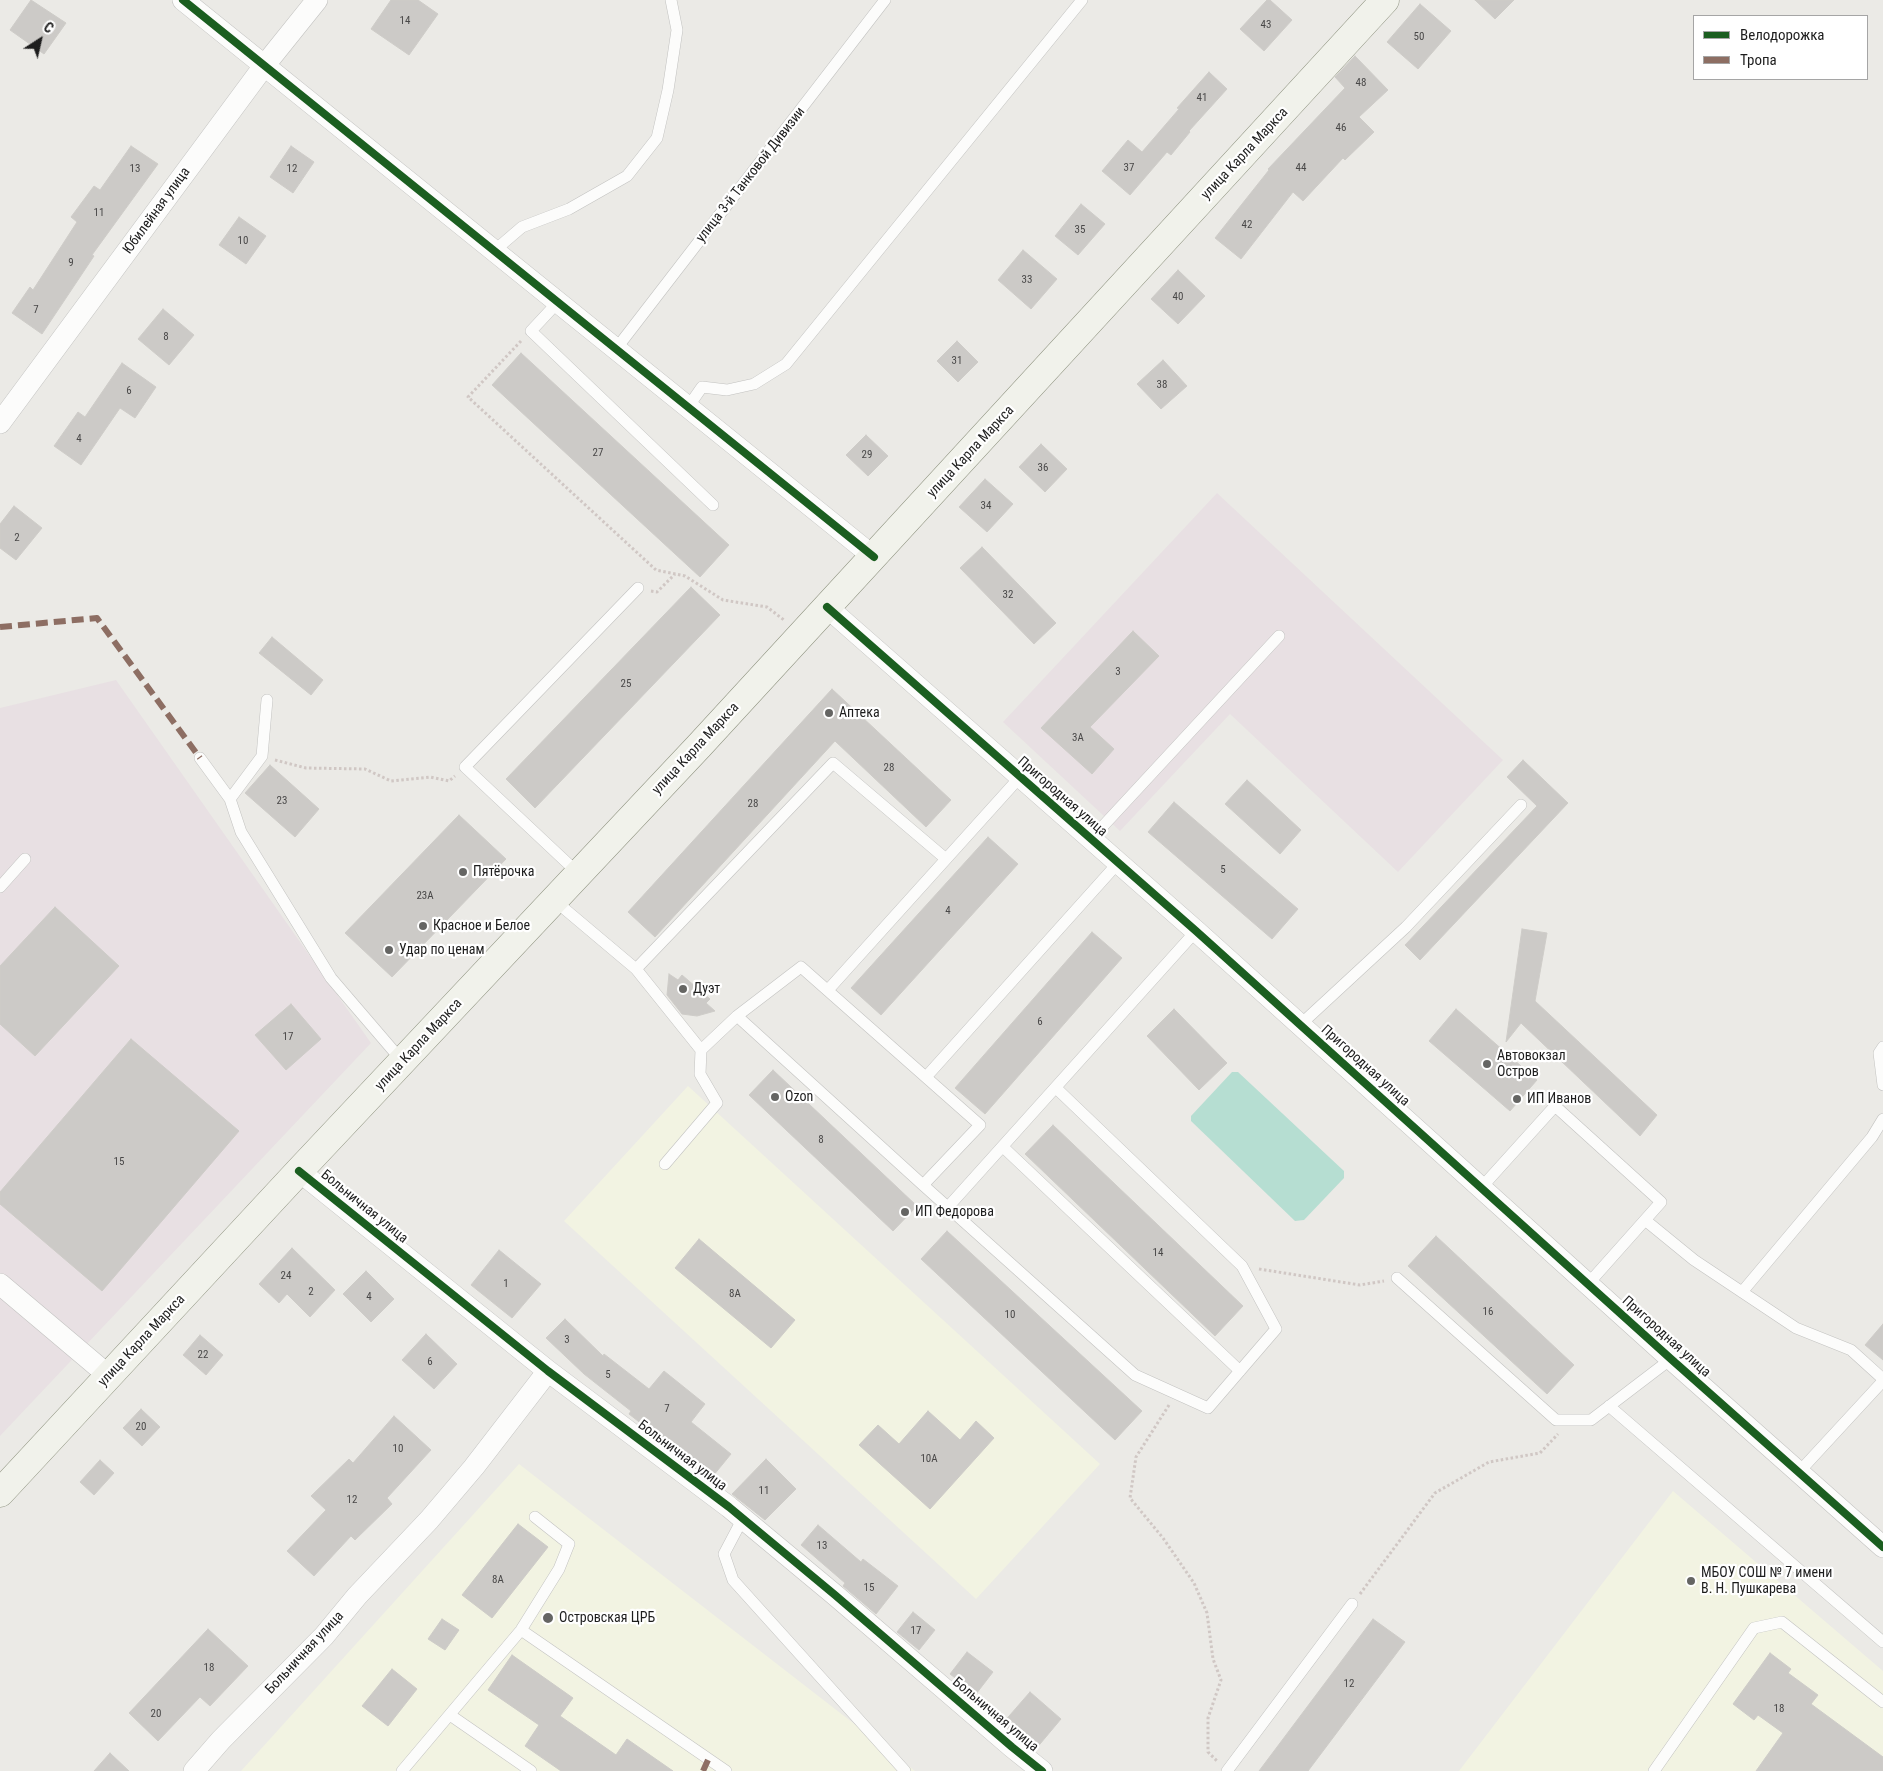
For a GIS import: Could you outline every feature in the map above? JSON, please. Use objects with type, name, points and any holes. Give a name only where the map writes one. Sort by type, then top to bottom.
[{"type":"main road","name":"улица Карла Маркса","points":[[0,1493],[803,634],[1385,0]]},
{"type":"street","points":[[183,0],[874,557]]},
{"type":"street","name":"Юбилейная улица","points":[[0,424],[264,66],[317,0]]},
{"type":"street","name":"Пригородная улица","points":[[827,607],[1196,931],[1670,1359],[1883,1547]]},
{"type":"street","name":"Больничная улица","points":[[299,1171],[548,1371],[743,1518],[1042,1771]]},
{"type":"street","points":[[0,1284],[109,1376]]},
{"type":"street","name":"Больничная улица","points":[[194,1771],[221,1740],[324,1636],[357,1596],[429,1520],[474,1467],[548,1371]]},
{"type":"lane","points":[[494,250],[522,227],[569,209],[627,176],[657,138],[668,90],[677,30],[672,0]]},
{"type":"lane","name":"улица 3-й Танковой Дивизии","points":[[616,349],[885,0]]},
{"type":"lane","points":[[688,406],[702,387],[727,390],[754,384],[786,364],[1082,0]]},
{"type":"lane","points":[[558,302],[531,331],[713,505]]},
{"type":"lane","points":[[579,874],[465,767],[638,588]]},
{"type":"lane","points":[[1091,839],[1279,636]]},
{"type":"lane","points":[[230,799],[262,756],[267,700]]},
{"type":"lane","points":[[200,758],[230,799],[241,832],[331,978],[403,1062]]},
{"type":"lane","points":[[636,969],[833,763],[946,859]]},
{"type":"lane","points":[[828,990],[1020,777]]},
{"type":"lane","points":[[1300,1025],[1406,927],[1521,805]]},
{"type":"lane","points":[[0,887],[25,860]]},
{"type":"lane","points":[[926,1077],[1118,862]]},
{"type":"lane","points":[[554,900],[636,969],[701,1050],[700,1074],[716,1103],[665,1164]]},
{"type":"lane","points":[[948,1207],[1196,931]]},
{"type":"lane","points":[[701,1050],[737,1016],[801,966],[980,1124],[923,1185]]},
{"type":"lane","points":[[737,1016],[1135,1375],[1208,1408],[1276,1329],[1242,1266],[1056,1088]]},
{"type":"lane","points":[[1883,1047],[1879,1053],[1883,1085]]},
{"type":"lane","points":[[1481,1188],[1555,1106],[1661,1202],[1588,1284]]},
{"type":"lane","points":[[1742,1292],[1872,1136],[1883,1119]]},
{"type":"lane","points":[[1003,1147],[1240,1371]]},
{"type":"lane","points":[[1645,1220],[1694,1260],[1796,1328],[1851,1350],[1883,1380],[1799,1472]]},
{"type":"lane","points":[[1397,1278],[1556,1420],[1591,1420],[1670,1359]]},
{"type":"lane","points":[[1609,1406],[1883,1642]]},
{"type":"lane","points":[[402,1771],[521,1630],[559,1569],[569,1544],[535,1517]]},
{"type":"lane","points":[[743,1518],[724,1554],[733,1580],[905,1771]]},
{"type":"lane","points":[[1227,1771],[1352,1604]]},
{"type":"lane","points":[[1654,1771],[1754,1628],[1782,1622],[1883,1702]]},
{"type":"lane","points":[[521,1630],[726,1771]]},
{"type":"lane","points":[[450,1715],[532,1771]]},
{"type":"path","points":[[531,331],[468,397],[656,570],[685,576],[723,600],[767,607],[803,634]]},
{"type":"path","points":[[638,588],[658,592],[675,574]]},
{"type":"path","points":[[262,756],[306,768],[365,769],[392,781],[430,777],[449,781],[465,767]]},
{"type":"path","points":[[1242,1266],[1360,1285],[1397,1278]]},
{"type":"path","points":[[1176,1394],[1136,1457],[1130,1498],[1163,1538],[1194,1583],[1207,1613],[1213,1659],[1221,1680],[1208,1718],[1208,1752],[1227,1771]]},
{"type":"path","points":[[1352,1604],[1435,1493],[1489,1462],[1540,1454],[1569,1420]]},
{"type":"shaded area","points":[[1217,493],[1503,760],[1398,872],[1230,714],[1120,831],[1003,722]]},
{"type":"shaded area","points":[[116,680],[371,1043],[0,1436],[0,708]]},
{"type":"shaded area","points":[[688,1086],[1100,1464],[976,1599],[564,1221]]},
{"type":"shaded area","name":"Островская ЦРБ","points":[[519,1464],[915,1771],[241,1771]]},
{"type":"shaded area","name":"МБОУ СОШ № 7 имени В. Н. Пушкарева","points":[[1673,1491],[1883,1671],[1883,1771],[1459,1771]]},
{"type":"green space","points":[[1232,1072],[1238,1072],[1344,1171],[1344,1178],[1304,1220],[1295,1221],[1191,1121],[1191,1116]]},
{"type":"building","points":[[31,0],[66,23],[44,54],[10,30]]},
{"type":"building","points":[[391,0],[418,0],[438,14],[409,55],[371,29]]},
{"type":"building","points":[[1267,0],[1270,0],[1292,20],[1264,51],[1240,29]]},
{"type":"building","points":[[1475,0],[1514,0],[1495,19]]},
{"type":"building","points":[[1420,4],[1451,31],[1418,69],[1387,42]]},
{"type":"building","points":[[1355,56],[1388,90],[1359,117],[1374,132],[1345,160],[1343,158],[1303,201],[1293,192],[1241,259],[1215,238],[1268,169],[1345,88],[1335,77]]},
{"type":"building","points":[[1209,72],[1227,89],[1189,131],[1171,155],[1167,152],[1130,195],[1102,171],[1128,140],[1142,152]]},
{"type":"building","points":[[131,146],[158,164],[92,255],[94,256],[42,334],[12,313],[30,287],[33,290],[77,222],[71,217],[94,186],[100,190]]},
{"type":"building","points":[[291,146],[314,162],[293,193],[270,177]]},
{"type":"building","points":[[1081,204],[1105,224],[1078,255],[1055,236]]},
{"type":"building","points":[[239,217],[266,236],[246,264],[219,245]]},
{"type":"building","points":[[1023,250],[1057,279],[1031,309],[998,280]]},
{"type":"building","points":[[1178,270],[1205,296],[1178,324],[1151,299]]},
{"type":"building","points":[[163,309],[194,335],[169,365],[138,339]]},
{"type":"building","points":[[957,341],[978,362],[958,382],[937,361]]},
{"type":"building","points":[[521,353],[729,545],[700,577],[492,385]]},
{"type":"building","points":[[1163,360],[1187,386],[1161,409],[1137,384]]},
{"type":"building","points":[[122,363],[156,387],[135,418],[120,408],[81,465],[54,446],[78,412],[85,417]]},
{"type":"building","points":[[866,435],[888,456],[868,476],[846,455]]},
{"type":"building","points":[[1041,444],[1067,469],[1045,492],[1019,467]]},
{"type":"building","points":[[985,479],[1013,504],[987,532],[959,507]]},
{"type":"building","points":[[14,506],[42,528],[16,560],[0,548],[0,524]]},
{"type":"building","points":[[982,547],[1056,623],[1034,644],[960,568]]},
{"type":"building","points":[[691,587],[720,615],[535,808],[506,779]]},
{"type":"building","points":[[1133,631],[1159,656],[1090,727],[1114,749],[1092,774],[1041,728]]},
{"type":"building","points":[[272,637],[323,680],[311,695],[259,653]]},
{"type":"building","points":[[832,689],[951,800],[926,827],[835,741],[655,937],[628,912]]},
{"type":"building","points":[[1523,760],[1568,803],[1420,960],[1405,945],[1537,806],[1507,777]]},
{"type":"building","points":[[270,765],[319,809],[295,837],[245,793]]},
{"type":"building","points":[[1247,780],[1301,830],[1280,854],[1225,804]]},
{"type":"building","points":[[1174,802],[1298,909],[1272,939],[1148,832]]},
{"type":"building","points":[[459,815],[506,859],[392,977],[345,933]]},
{"type":"building","points":[[988,837],[1018,864],[881,1015],[851,988]]},
{"type":"building","points":[[55,907],[119,966],[35,1056],[0,1024],[0,966]]},
{"type":"building","points":[[1522,929],[1547,933],[1535,1001],[1657,1115],[1640,1136],[1521,1023],[1506,1042]]},
{"type":"building","points":[[1092,932],[1122,958],[985,1114],[955,1088]]},
{"type":"building","name":"Дуэт","points":[[669,974],[678,980],[682,975],[710,999],[706,1003],[715,1011],[697,1016],[682,1014],[667,995]]},
{"type":"building","points":[[291,1004],[321,1039],[286,1070],[255,1035]]},
{"type":"building","points":[[1174,1009],[1227,1063],[1199,1090],[1147,1036]]},
{"type":"building","name":"Автовокзал Остров","points":[[1456,1009],[1537,1080],[1510,1111],[1429,1041]]},
{"type":"building","points":[[131,1039],[239,1131],[102,1291],[0,1204],[0,1192]]},
{"type":"building","points":[[773,1070],[917,1206],[893,1231],[749,1095]]},
{"type":"building","points":[[1053,1125],[1243,1306],[1215,1336],[1025,1154]]},
{"type":"building","points":[[947,1231],[1142,1411],[1115,1440],[921,1259]]},
{"type":"building","points":[[1436,1236],[1574,1365],[1547,1394],[1408,1266]]},
{"type":"building","points":[[699,1239],[795,1320],[771,1348],[675,1268]]},
{"type":"building","points":[[292,1248],[335,1290],[310,1317],[287,1294],[279,1303],[259,1284]]},
{"type":"building","points":[[499,1250],[541,1284],[512,1318],[471,1285]]},
{"type":"building","points":[[366,1271],[394,1299],[371,1322],[343,1294]]},
{"type":"building","points":[[565,1319],[603,1356],[604,1354],[649,1389],[664,1371],[705,1404],[691,1422],[731,1454],[713,1476],[673,1444],[671,1447],[629,1414],[631,1411],[584,1374],[546,1338]]},
{"type":"building","points":[[1883,1324],[1883,1360],[1865,1345]]},
{"type":"building","points":[[426,1334],[457,1364],[434,1389],[402,1360]]},
{"type":"building","points":[[200,1335],[223,1355],[206,1375],[183,1355]]},
{"type":"building","points":[[141,1409],[160,1427],[142,1446],[123,1428]]},
{"type":"building","points":[[928,1411],[960,1440],[976,1421],[994,1438],[930,1509],[859,1445],[878,1425],[899,1444]]},
{"type":"building","points":[[394,1416],[431,1450],[387,1498],[392,1504],[355,1540],[351,1536],[314,1576],[287,1551],[326,1510],[311,1496],[349,1459],[353,1463]]},
{"type":"building","points":[[766,1459],[796,1489],[765,1520],[732,1494]]},
{"type":"building","points":[[100,1460],[114,1473],[94,1495],[80,1482]]},
{"type":"building","points":[[518,1524],[548,1547],[492,1618],[462,1595]]},
{"type":"building","points":[[818,1525],[861,1562],[863,1559],[898,1586],[876,1614],[843,1586],[845,1583],[801,1545]]},
{"type":"building","points":[[913,1612],[935,1630],[919,1650],[897,1632]]},
{"type":"building","points":[[442,1619],[459,1630],[445,1650],[428,1639]]},
{"type":"building","points":[[1373,1619],[1405,1642],[1308,1771],[1259,1771]]},
{"type":"building","points":[[208,1629],[248,1666],[210,1706],[200,1697],[158,1741],[129,1713]]},
{"type":"building","points":[[967,1652],[993,1672],[976,1694],[950,1674]]},
{"type":"building","points":[[1770,1653],[1791,1669],[1788,1673],[1818,1695],[1811,1704],[1883,1757],[1883,1771],[1756,1771],[1783,1733],[1758,1715],[1754,1720],[1733,1704]]},
{"type":"building","points":[[512,1655],[573,1698],[560,1716],[616,1755],[627,1739],[673,1771],[561,1771],[525,1746],[539,1725],[488,1690]]},
{"type":"building","points":[[392,1669],[417,1689],[388,1726],[362,1706]]},
{"type":"building","points":[[1030,1692],[1061,1719],[1035,1750],[1003,1723]]},
{"type":"building","points":[[110,1753],[129,1771],[94,1771]]},
{"type":"marked path","points":[[0,627],[97,618],[200,758]]},
{"type":"marked path","points":[[703,1771],[708,1760]]},
{"type":"cycle path","points":[[183,0],[874,557]]},
{"type":"cycle path","points":[[827,607],[1196,931],[1671,1359],[1883,1547]]},
{"type":"cycle path","points":[[299,1171],[548,1371],[729,1507],[1042,1771]]},
{"type":"place","name":"Аптека","points":[[829,713]]},
{"type":"place","name":"Пятёрочка","points":[[463,872]]},
{"type":"place","name":"Красное и Белое","points":[[423,926]]},
{"type":"place","name":"Удар по ценам","points":[[389,950]]},
{"type":"place","name":"Дуэт","points":[[683,989]]},
{"type":"place","name":"Автовокзал Остров","points":[[1487,1064]]},
{"type":"place","name":"Ozon","points":[[775,1097]]},
{"type":"place","name":"ИП Иванов","points":[[1517,1099]]},
{"type":"place","name":"ИП Федорова","points":[[905,1212]]},
{"type":"place","name":"МБОУ СОШ № 7 имени В. Н. Пушкарева","points":[[1691,1581]]},
{"type":"place","name":"Островская ЦРБ","points":[[548,1618]]}]
